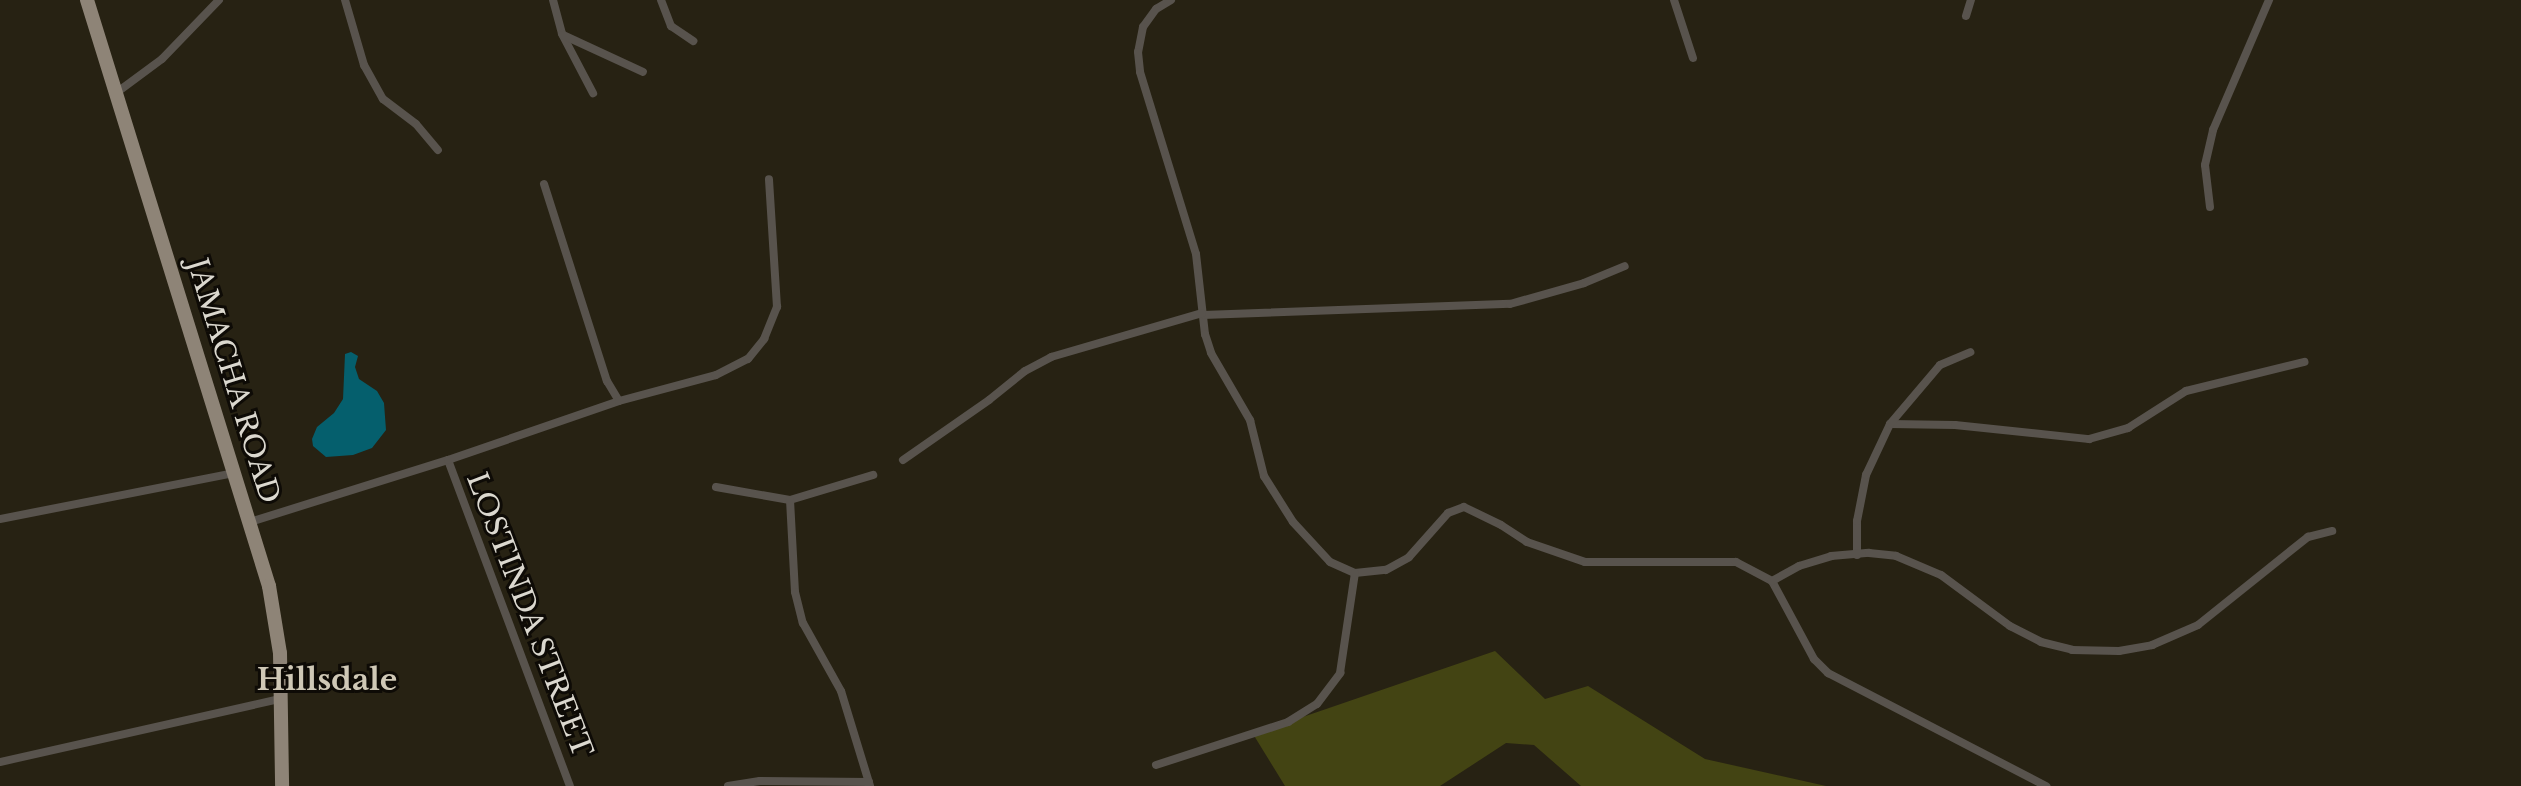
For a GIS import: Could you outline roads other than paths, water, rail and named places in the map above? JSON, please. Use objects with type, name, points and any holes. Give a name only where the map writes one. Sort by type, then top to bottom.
[{"type":"main road","name":"JAMACHA ROAD","points":[[87,0],[269,586],[280,653],[282,786]]},
{"type":"street","points":[[116,93],[162,59],[219,0]]},
{"type":"street","points":[[345,0],[364,65],[383,99],[416,124],[438,150]]},
{"type":"street","points":[[553,0],[562,34],[593,93]]},
{"type":"street","points":[[661,0],[671,26],[693,41]]},
{"type":"street","points":[[1171,0],[1156,9],[1143,27],[1138,52],[1140,72],[1196,254],[1202,314],[1211,353],[1250,420],[1264,476],[1308,539],[1330,562],[1355,573],[1376,573],[1402,563],[1448,513],[1464,507],[1474,509],[1527,542],[1567,559],[1636,564],[1726,560],[1746,565],[1772,581],[1814,659],[1828,673],[2046,786]]},
{"type":"street","points":[[1674,0],[1693,58]]},
{"type":"street","points":[[1966,16],[1971,0]]},
{"type":"street","points":[[2210,207],[2205,165],[2213,130],[2269,0]]},
{"type":"street","points":[[562,34],[643,72]]},
{"type":"street","points":[[250,522],[448,460],[619,401],[716,375],[748,359],[764,339],[777,307],[769,179]]},
{"type":"street","points":[[544,184],[607,381],[619,401]]},
{"type":"street","points":[[903,460],[1025,371],[1051,357],[1202,314],[1510,304],[1584,283],[1625,266]]},
{"type":"street","points":[[1857,555],[1857,521],[1866,475],[1890,424],[1940,365],[1970,352]]},
{"type":"street","points":[[1890,424],[1955,425],[2089,439],[2128,428],[2186,391],[2304,362]]},
{"type":"street","name":"LOSTINDA STREET","points":[[448,460],[570,786]]},
{"type":"street","points":[[0,519],[235,473]]},
{"type":"street","points":[[716,487],[790,500],[873,475]]},
{"type":"street","points":[[728,786],[760,781],[869,784],[841,691],[812,640],[799,608],[791,557],[790,500]]},
{"type":"street","points":[[1772,581],[1799,566],[1831,556],[1883,554],[1920,564],[1941,575],[2010,626],[2041,642],[2061,648],[2103,652],[2152,645],[2183,633],[2308,537],[2332,531]]},
{"type":"street","points":[[1156,765],[1288,722],[1317,704],[1340,673],[1355,573]]},
{"type":"street","points":[[0,762],[280,699]]},
{"type":"water","points":[[351,352],[358,356],[355,367],[359,379],[377,391],[384,403],[386,430],[372,448],[353,455],[326,457],[313,446],[312,439],[317,427],[334,413],[343,399],[345,354]]},
{"type":"district","name":"Hillsdale","points":[[327,680]]}]
